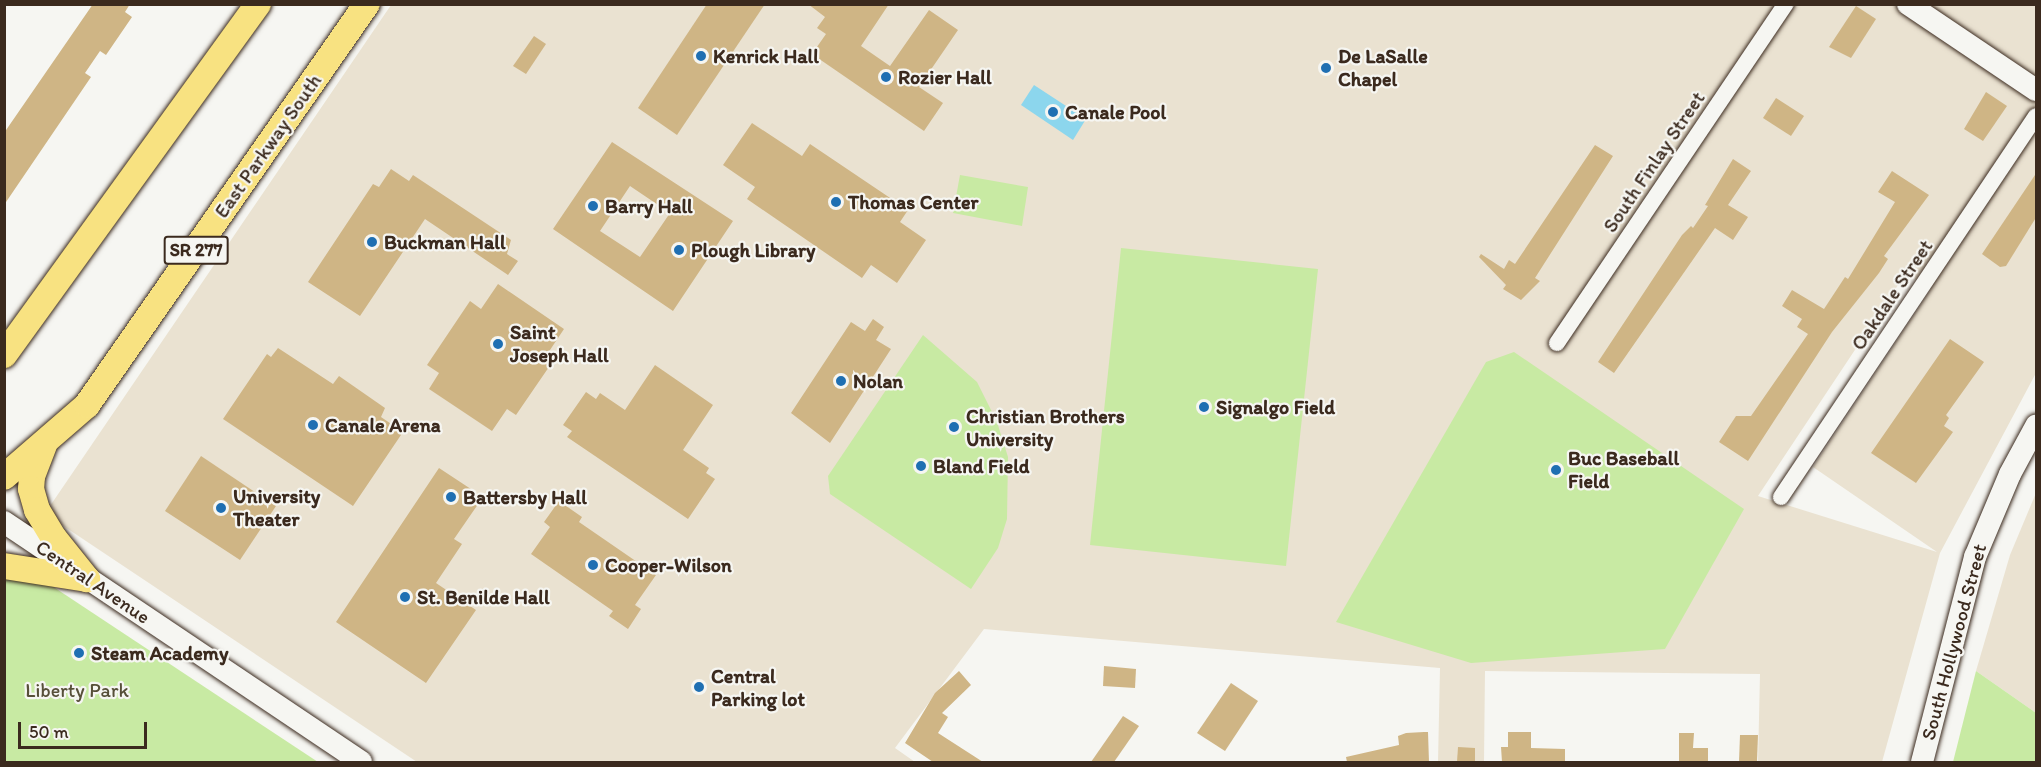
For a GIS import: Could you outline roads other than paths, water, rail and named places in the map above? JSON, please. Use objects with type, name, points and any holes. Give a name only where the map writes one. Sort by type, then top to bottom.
[{"type":"main road","points":[[4,355],[258,4]]},
{"type":"main road","name":"East Parkway South","points":[[4,477],[87,405],[367,4]]},
{"type":"main road","points":[[1908,4],[2037,90]]},
{"type":"main road","name":"South Hollywood Street","points":[[1922,762],[1975,557],[2010,474],[2037,426]]},
{"type":"main road","points":[[46,441],[31,489],[54,538],[87,579]]},
{"type":"main road","name":"Central Avenue","points":[[4,522],[361,762]]},
{"type":"main road","points":[[4,566],[87,579]]},
{"type":"street","name":"South Finlay Street","points":[[1557,343],[1786,4]]},
{"type":"street","name":"Oakdale Street","points":[[1782,497],[2037,116]]},
{"type":"water","name":"Canale Pool","points":[[1034,85],[1086,119],[1073,140],[1021,105]]},
{"type":"place","name":"Kenrick Hall","points":[[701,56]]},
{"type":"place","name":"De LaSalle Chapel","points":[[1326,68]]},
{"type":"place","name":"Rozier Hall","points":[[886,77]]},
{"type":"place","name":"Canale Pool","points":[[1053,112]]},
{"type":"place","name":"Thomas Center","points":[[836,202]]},
{"type":"place","name":"Barry Hall","points":[[593,206]]},
{"type":"place","name":"Buckman Hall","points":[[372,242]]},
{"type":"place","name":"Plough Library","points":[[679,250]]},
{"type":"place","name":"Saint Joseph Hall","points":[[498,344]]},
{"type":"place","name":"Nolan","points":[[841,381]]},
{"type":"place","name":"Signalgo Field","points":[[1204,407]]},
{"type":"place","name":"Canale Arena","points":[[313,425]]},
{"type":"place","name":"Christian Brothers University","points":[[954,427]]},
{"type":"place","name":"Bland Field","points":[[921,466]]},
{"type":"place","name":"Buc Baseball Field","points":[[1556,470]]},
{"type":"place","name":"Battersby Hall","points":[[451,497]]},
{"type":"place","name":"University Theater","points":[[221,508]]},
{"type":"place","name":"Cooper-Wilson","points":[[593,565]]},
{"type":"place","name":"St. Benilde Hall","points":[[405,597]]},
{"type":"place","name":"Steam Academy","points":[[79,653]]},
{"type":"place","name":"Central Parking lot","points":[[699,687]]},
{"type":"park label","name":"Liberty Park","points":[[77,690]]}]
